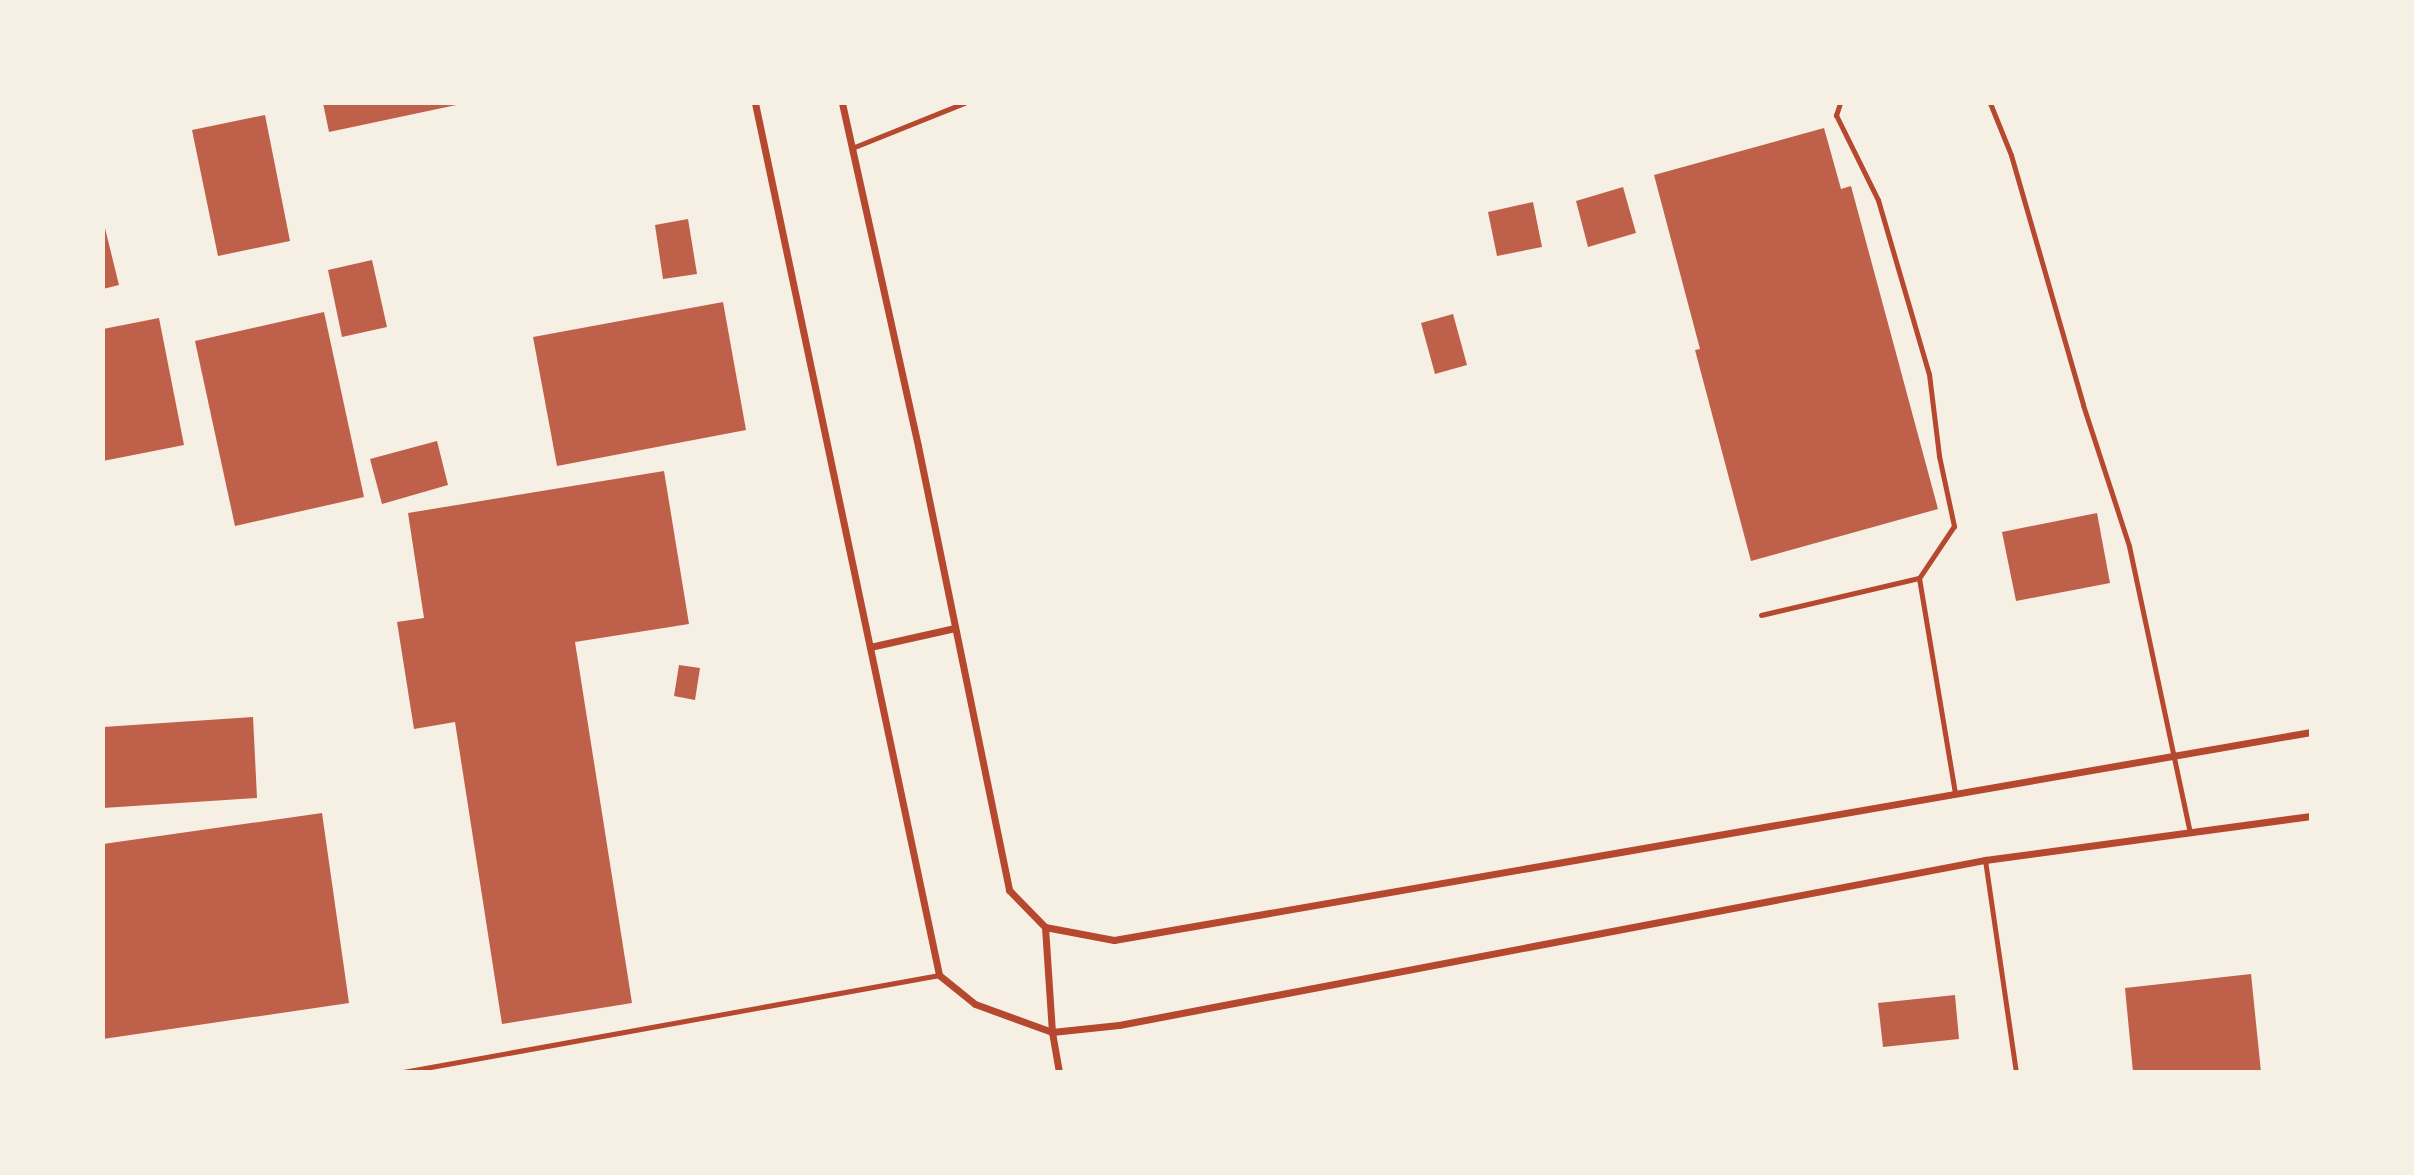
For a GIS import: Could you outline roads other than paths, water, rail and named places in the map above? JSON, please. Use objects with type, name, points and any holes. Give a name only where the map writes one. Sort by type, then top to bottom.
[{"type":"street","points":[[755,103],[939,975],[975,1004],[1052,1032],[1119,1025],[1985,860],[2311,816]]},
{"type":"street","points":[[842,103],[1009,890],[1045,927],[1114,940],[2311,732]]},
{"type":"street","points":[[870,647],[955,628]]},
{"type":"street","points":[[1045,927],[1052,1032],[1059,1072]]},
{"type":"lane","points":[[852,148],[964,103]]},
{"type":"lane","points":[[1761,615],[1919,578],[1954,526],[1939,456],[1930,374],[1878,200],[1836,115],[1840,103]]},
{"type":"lane","points":[[1990,103],[2011,155],[2083,405],[2129,546],[2190,832]]},
{"type":"lane","points":[[1919,578],[1955,792]]},
{"type":"lane","points":[[1985,860],[2016,1072]]},
{"type":"lane","points":[[403,1072],[939,975]]}]
